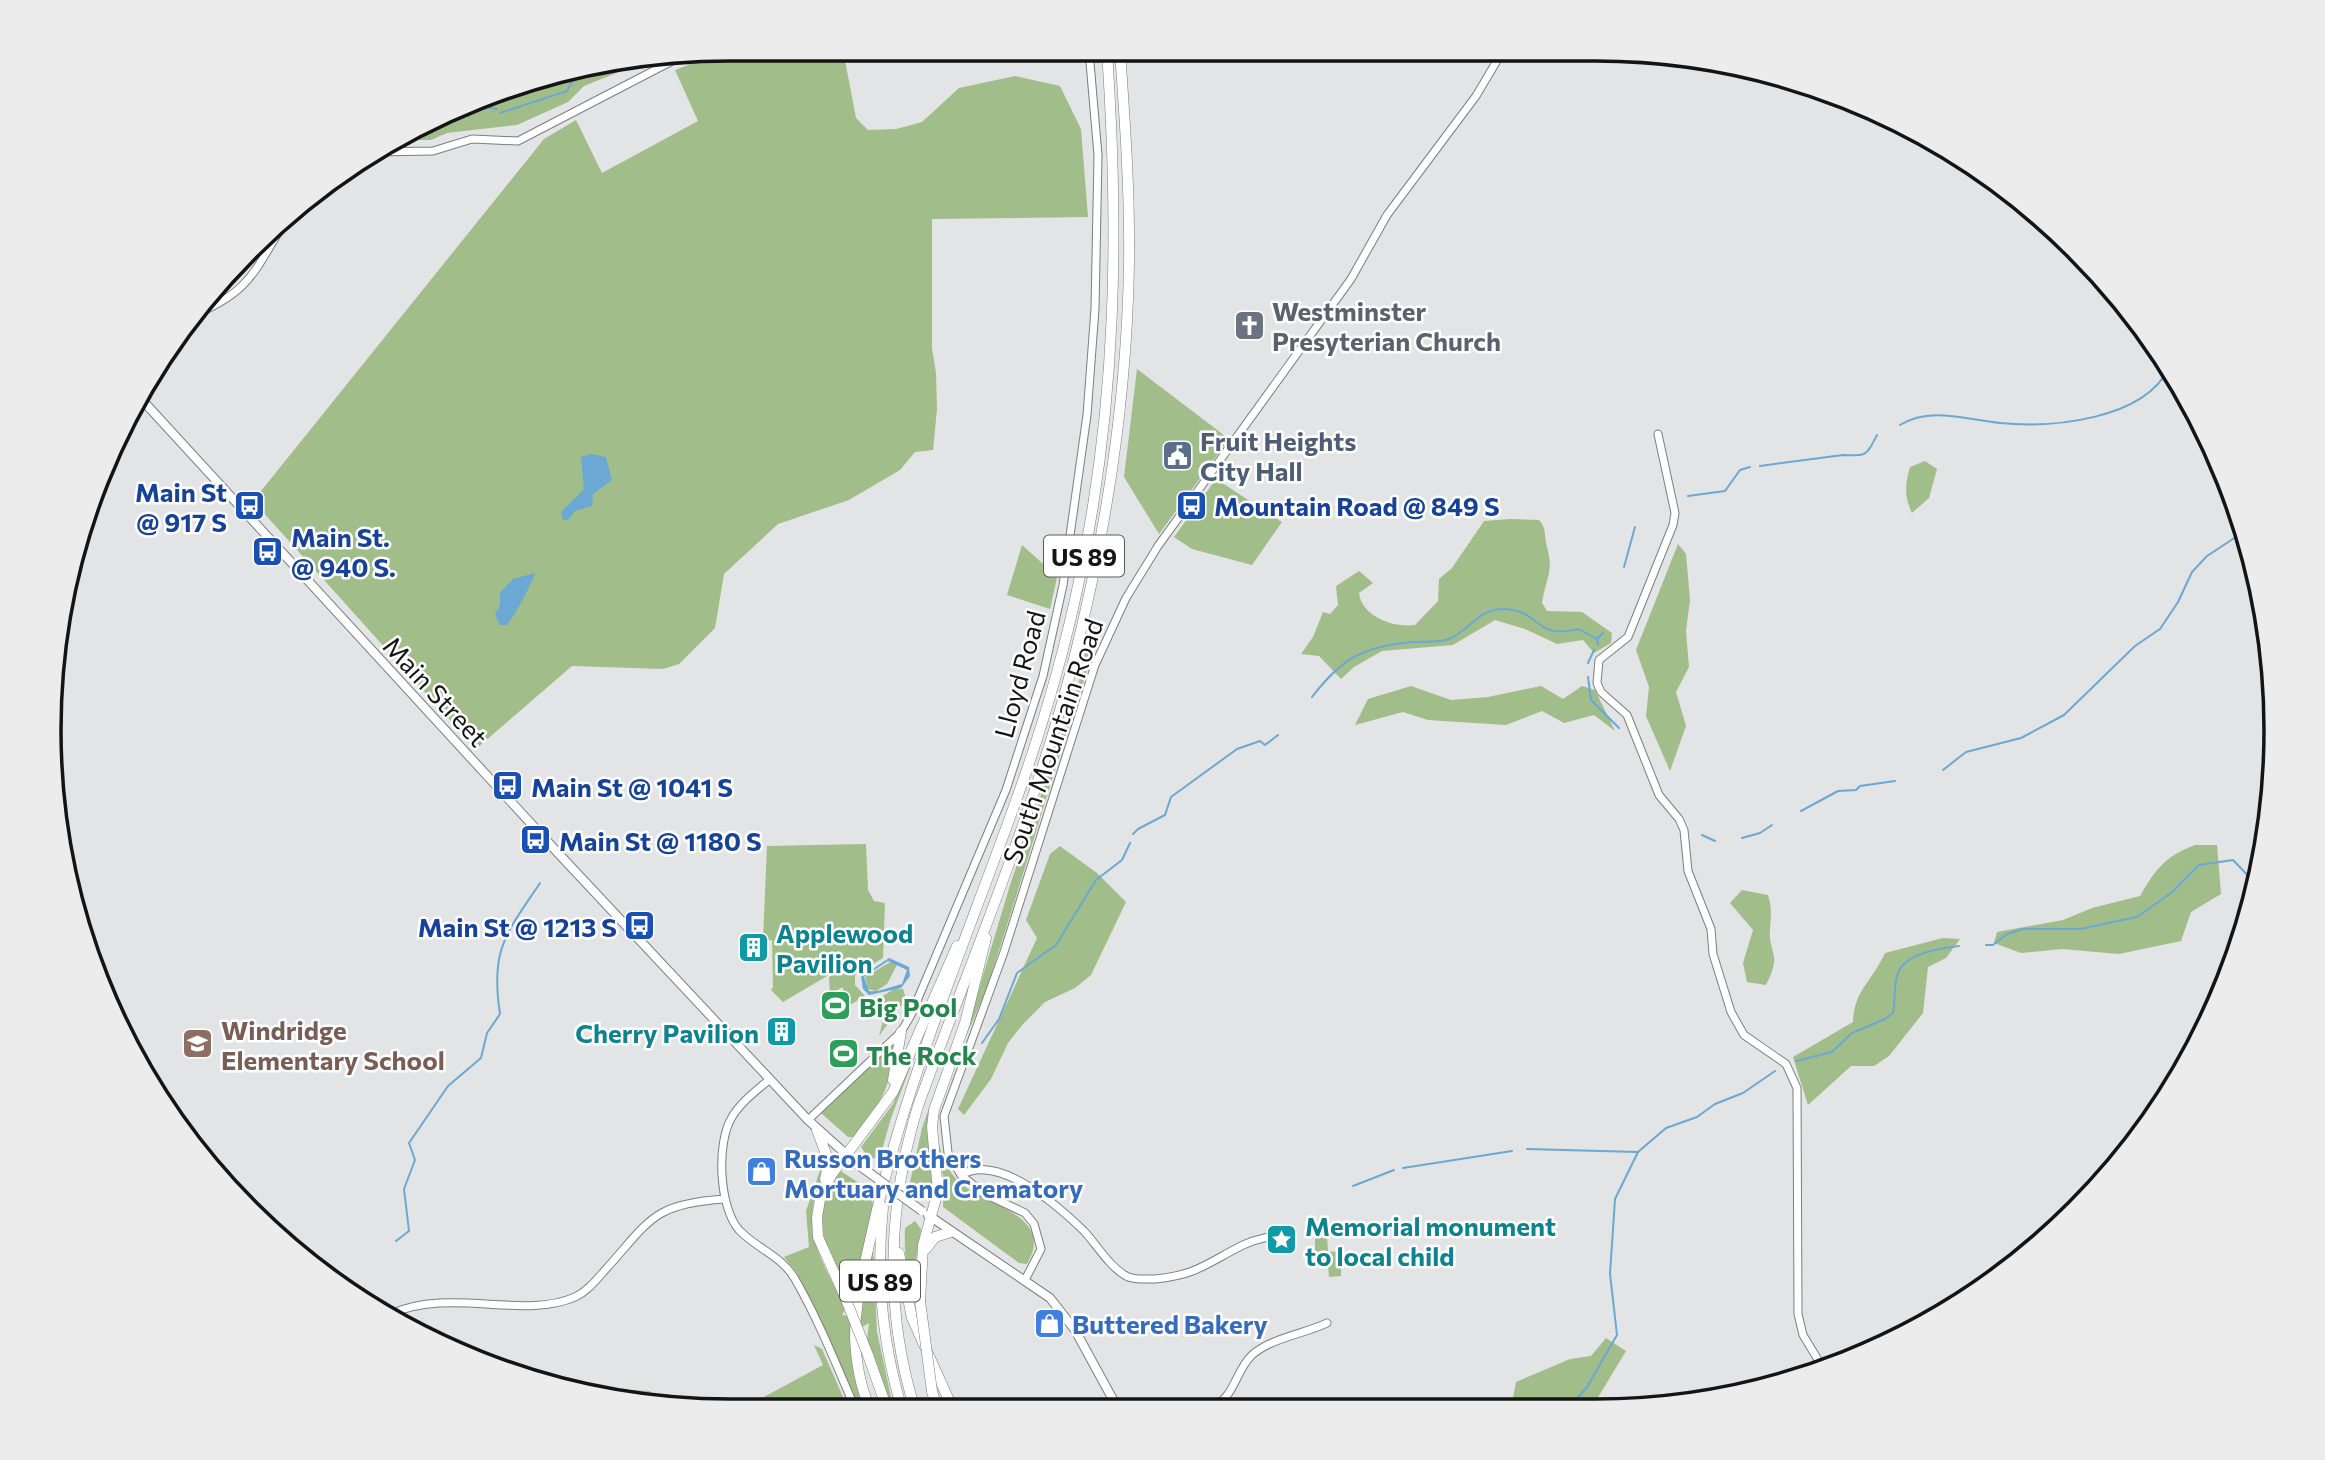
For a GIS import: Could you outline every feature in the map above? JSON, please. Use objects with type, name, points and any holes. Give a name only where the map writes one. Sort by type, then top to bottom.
[{"type":"highway","name":"US 89","points":[[899,1399],[884,1331],[880,1283],[881,1229],[891,1154],[904,1108],[1028,766],[1055,678],[1081,570],[1099,470],[1110,364],[1115,272],[1115,177],[1108,61]]},
{"type":"highway","name":"US 89","points":[[912,1399],[901,1352],[893,1289],[895,1218],[903,1168],[918,1106],[1046,754],[1072,666],[1095,568],[1113,460],[1124,366],[1129,265],[1121,61]]},
{"type":"highway","points":[[934,1399],[920,1301],[927,1214],[938,1176],[932,1133],[934,1110],[965,1023],[1009,860]]},
{"type":"highway","points":[[822,1191],[889,1097],[991,869]]},
{"type":"highway","points":[[889,1097],[901,1032]]},
{"type":"highway","points":[[817,1130],[829,1162],[817,1217],[818,1237],[845,1297],[884,1399]]},
{"type":"highway","points":[[867,1399],[859,1370],[857,1309],[891,1154]]},
{"type":"highway","points":[[903,1168],[898,1237],[903,1282],[912,1318],[949,1399]]},
{"type":"highway","points":[[922,1260],[928,1243],[951,1232]]},
{"type":"main road","name":"Main Street","points":[[146,404],[807,1120],[857,1164],[927,1214]]},
{"type":"main road","points":[[927,1214],[1038,1289],[1075,1330],[1112,1399]]},
{"type":"street","name":"Lloyd Road","points":[[807,1120],[901,1032],[957,912],[1006,790],[1043,676],[1063,585],[1087,415],[1095,309],[1098,155],[1090,61]]},
{"type":"street","name":"South Mountain Road","points":[[1025,1280],[1041,1249],[1034,1224],[1025,1213],[983,1193],[961,1175],[948,1153],[944,1136],[944,1116],[948,1098],[1004,952],[1095,666],[1120,611],[1158,546],[1350,279],[1387,215],[1475,97],[1497,61]]},
{"type":"street","points":[[395,152],[433,151],[472,139],[508,142],[523,140],[665,65]]},
{"type":"street","points":[[211,308],[224,303],[239,291],[268,246]]},
{"type":"street","points":[[1658,434],[1675,513],[1673,525],[1628,637],[1598,660],[1597,683],[1601,692],[1627,715],[1658,795],[1678,818],[1684,830],[1688,871],[1712,929],[1713,954],[1731,1012],[1744,1035],[1786,1064],[1797,1088],[1798,1314],[1803,1335],[1818,1360]]},
{"type":"street","points":[[770,1079],[741,1104],[728,1126],[724,1148],[723,1199],[738,1228],[788,1269],[851,1399]]},
{"type":"street","points":[[961,1175],[972,1168],[984,1168],[1038,1192],[1083,1231],[1125,1275],[1135,1279],[1181,1277],[1205,1268],[1242,1246],[1266,1237],[1289,1234]]},
{"type":"street","points":[[399,1311],[419,1303],[548,1304],[585,1291],[662,1211],[683,1202],[723,1199]]},
{"type":"street","points":[[1225,1399],[1244,1365],[1255,1353],[1327,1323]]},
{"type":"green space","points":[[845,61],[856,118],[868,130],[896,129],[922,122],[959,88],[1015,76],[1060,86],[1081,129],[1088,217],[932,219],[932,348],[937,409],[933,450],[915,452],[900,470],[849,500],[778,524],[724,574],[715,628],[679,664],[663,669],[572,666],[476,749],[253,501],[544,139],[576,120],[602,173],[698,121],[675,70],[694,63]]},
{"type":"green space","points":[[624,70],[584,86],[568,102],[517,125],[447,133],[431,140],[416,140],[474,112],[515,97],[557,84]]},
{"type":"green space","points":[[1137,369],[1229,439],[1159,534],[1124,477]]},
{"type":"green space","points":[[1925,461],[1937,469],[1929,498],[1912,513],[1907,496],[1908,473],[1910,467]]},
{"type":"green space","points":[[1216,479],[1282,522],[1252,565],[1192,549],[1174,537]]},
{"type":"green space","points":[[1539,520],[1543,526],[1550,563],[1542,603],[1547,611],[1582,612],[1612,633],[1611,643],[1594,653],[1583,640],[1557,644],[1525,629],[1495,620],[1453,645],[1382,651],[1354,667],[1341,679],[1319,656],[1301,654],[1313,637],[1323,612],[1330,614],[1338,605],[1336,586],[1359,571],[1373,583],[1359,593],[1366,609],[1389,623],[1415,625],[1438,601],[1439,579],[1452,568],[1484,521]]},
{"type":"green space","points":[[1678,544],[1686,554],[1690,600],[1686,631],[1689,667],[1676,692],[1686,726],[1670,771],[1646,716],[1649,687],[1636,650]]},
{"type":"green space","points":[[1022,545],[1052,572],[1058,573],[1050,609],[1007,595]]},
{"type":"green space","points":[[1088,638],[1097,642],[991,975],[955,1062],[1010,885],[1078,686]]},
{"type":"green space","points":[[1411,686],[1451,700],[1488,697],[1541,686],[1563,699],[1582,686],[1595,690],[1615,731],[1594,715],[1564,723],[1542,711],[1506,725],[1428,720],[1403,712],[1355,725],[1368,699]]},
{"type":"green space","points":[[866,844],[868,890],[874,901],[885,903],[883,958],[855,975],[855,985],[865,996],[845,1008],[843,987],[830,994],[829,977],[856,959],[783,1002],[771,990],[772,940],[763,940],[767,846]]},
{"type":"green space","points":[[2195,845],[2217,845],[2221,894],[2191,912],[2181,941],[2119,954],[2062,949],[2021,953],[1994,943],[1997,932],[2063,920],[2092,908],[2140,896],[2168,859]]},
{"type":"green space","points":[[1060,846],[1097,873],[1126,902],[1091,975],[1075,988],[1045,1002],[1023,1024],[1008,1043],[991,1079],[964,1115],[958,1109],[1037,938],[1026,920],[1050,854]]},
{"type":"green space","points":[[1742,890],[1768,895],[1774,966],[1766,985],[1747,982],[1743,963],[1753,930],[1730,903]]},
{"type":"green space","points":[[1943,938],[1960,939],[1946,958],[1928,967],[1923,1013],[1889,1056],[1874,1066],[1851,1066],[1808,1105],[1793,1057],[1853,1022],[1860,994],[1885,953]]},
{"type":"green space","points":[[892,961],[897,965],[887,984],[876,991],[868,989],[865,977]]},
{"type":"green space","points":[[894,989],[903,989],[906,999],[879,1036],[887,1005],[878,999]]},
{"type":"green space","points":[[939,992],[891,1118],[880,1157],[869,1159],[861,1147],[893,1104]]},
{"type":"green space","points":[[894,1043],[891,1071],[883,1094],[854,1137],[848,1137],[821,1113],[822,1109]]},
{"type":"green space","points":[[952,1043],[928,1121],[934,1181],[932,1196],[927,1198],[916,1186],[909,1187],[922,1128]]},
{"type":"green space","points":[[937,1124],[945,1163],[957,1179],[1026,1224],[1033,1235],[1033,1248],[1027,1264],[1019,1263],[943,1207],[944,1182]]},
{"type":"green space","points":[[824,1159],[824,1171],[813,1206],[814,1233],[821,1259],[846,1308],[842,1315],[849,1316],[863,1399],[855,1399],[797,1273],[784,1257],[809,1247],[806,1211]]},
{"type":"green space","points":[[839,1170],[865,1187],[872,1197],[873,1207],[852,1302],[828,1252],[822,1222],[829,1189]]},
{"type":"green space","points":[[915,1221],[921,1229],[913,1277],[914,1307],[906,1268],[905,1228]]},
{"type":"green space","points":[[1327,1237],[1328,1252],[1341,1251],[1341,1276],[1329,1277],[1328,1264],[1315,1264],[1315,1238]]},
{"type":"green space","points":[[873,1245],[877,1332],[891,1399],[885,1399],[867,1340],[869,1323],[862,1327],[859,1321]]},
{"type":"green space","points":[[1606,1338],[1626,1351],[1597,1399],[1513,1399],[1516,1382],[1570,1359],[1591,1356]]},
{"type":"green space","points":[[814,1345],[822,1349],[844,1399],[760,1399],[823,1365]]},
{"type":"green space","points":[[632,1391],[650,1391],[652,1394],[643,1393]]},
{"type":"water","points":[[591,454],[606,457],[612,480],[593,494],[592,506],[575,511],[568,520],[563,520],[561,512],[584,489],[581,457]]},
{"type":"water","points":[[535,573],[513,616],[506,625],[500,625],[495,614],[500,605],[500,593],[513,579]]},
{"type":"water","points":[[889,958],[909,967],[910,976],[901,988],[869,995],[863,989],[861,977]],"holes":[[[888,961],[907,970],[902,984],[876,991],[869,991],[864,977]]]},
{"type":"waterway","points":[[500,113],[567,91],[573,80]]},
{"type":"waterway","points":[[487,107],[497,109]]},
{"type":"waterway","points":[[1900,425],[1912,419],[1936,415],[2000,423],[2069,422],[2118,410],[2139,399],[2162,377]]},
{"type":"waterway","points":[[1760,466],[1861,455],[1868,451],[1877,435]]},
{"type":"waterway","points":[[1688,496],[1725,491],[1740,470],[1750,467]]},
{"type":"waterway","points":[[1624,567],[1635,527]]},
{"type":"waterway","points":[[1943,770],[1966,752],[2021,738],[2064,715],[2135,646],[2160,629],[2178,602],[2192,572],[2207,556],[2235,538]]},
{"type":"waterway","points":[[1312,697],[1333,673],[1366,651],[1395,644],[1449,639],[1481,616],[1496,610],[1517,611],[1553,631],[1579,629],[1597,639],[1598,645]]},
{"type":"waterway","points":[[1597,639],[1603,633]]},
{"type":"waterway","points":[[1588,663],[1594,650]]},
{"type":"waterway","points":[[1588,677],[1591,700],[1619,728]]},
{"type":"waterway","points":[[1133,834],[1165,815],[1171,797],[1237,749],[1260,741],[1265,745],[1278,735]]},
{"type":"waterway","points":[[1801,811],[1838,791],[1856,790],[1860,786],[1895,781]]},
{"type":"waterway","points":[[1742,838],[1760,833],[1772,825]]},
{"type":"waterway","points":[[1702,835],[1715,841]]},
{"type":"waterway","points":[[982,1043],[999,1019],[1017,973],[1056,945],[1096,880],[1122,860],[1130,843]]},
{"type":"waterway","points":[[1986,945],[1993,945],[2007,934],[2023,929],[2080,929],[2137,917],[2171,893],[2199,865],[2233,860],[2247,875]]},
{"type":"waterway","points":[[396,1241],[409,1231],[404,1189],[415,1160],[409,1143],[448,1086],[481,1058],[487,1033],[500,1014],[497,992],[499,957],[510,930],[540,883]]},
{"type":"waterway","points":[[1796,1061],[1832,1052],[1852,1033],[1893,1013],[1896,978],[1908,961],[1924,953],[1959,946]]},
{"type":"waterway","points":[[1527,1149],[1638,1152],[1666,1128],[1697,1117],[1715,1104],[1743,1093],[1775,1071]]},
{"type":"waterway","points":[[1403,1168],[1512,1151]]},
{"type":"waterway","points":[[1577,1399],[1587,1387],[1617,1335],[1610,1274],[1615,1199],[1638,1152]]},
{"type":"waterway","points":[[1353,1186],[1394,1170]]},
{"type":"place","name":"Westminster Presyterian Church","points":[[1249,325]]},
{"type":"place","name":"Fruit Heights City Hall","points":[[1177,455]]},
{"type":"place","name":"Mountain Road @ 849 S","points":[[1191,505]]},
{"type":"place","name":"Main St @ 917 S","points":[[250,506]]},
{"type":"place","name":"Main St. @ 940 S.","points":[[268,551]]},
{"type":"place","name":"Main St @ 1041 S","points":[[508,786]]},
{"type":"place","name":"Main St @ 1180 S","points":[[536,840]]},
{"type":"place","name":"Main St @ 1213 S","points":[[640,926]]},
{"type":"place","name":"Applewood Pavilion","points":[[753,947]]},
{"type":"place","name":"Big Pool","points":[[836,1006]]},
{"type":"place","name":"Cherry Pavilion","points":[[782,1032]]},
{"type":"place","name":"Windridge Elementary School","points":[[198,1044]]},
{"type":"place","name":"The Rock","points":[[843,1054]]},
{"type":"place","name":"Russon Brothers Mortuary and Crematory","points":[[761,1172]]},
{"type":"place","name":"Memorial monument to local child","points":[[1282,1240]]},
{"type":"place","name":"Buttered Bakery","points":[[1049,1323]]}]
